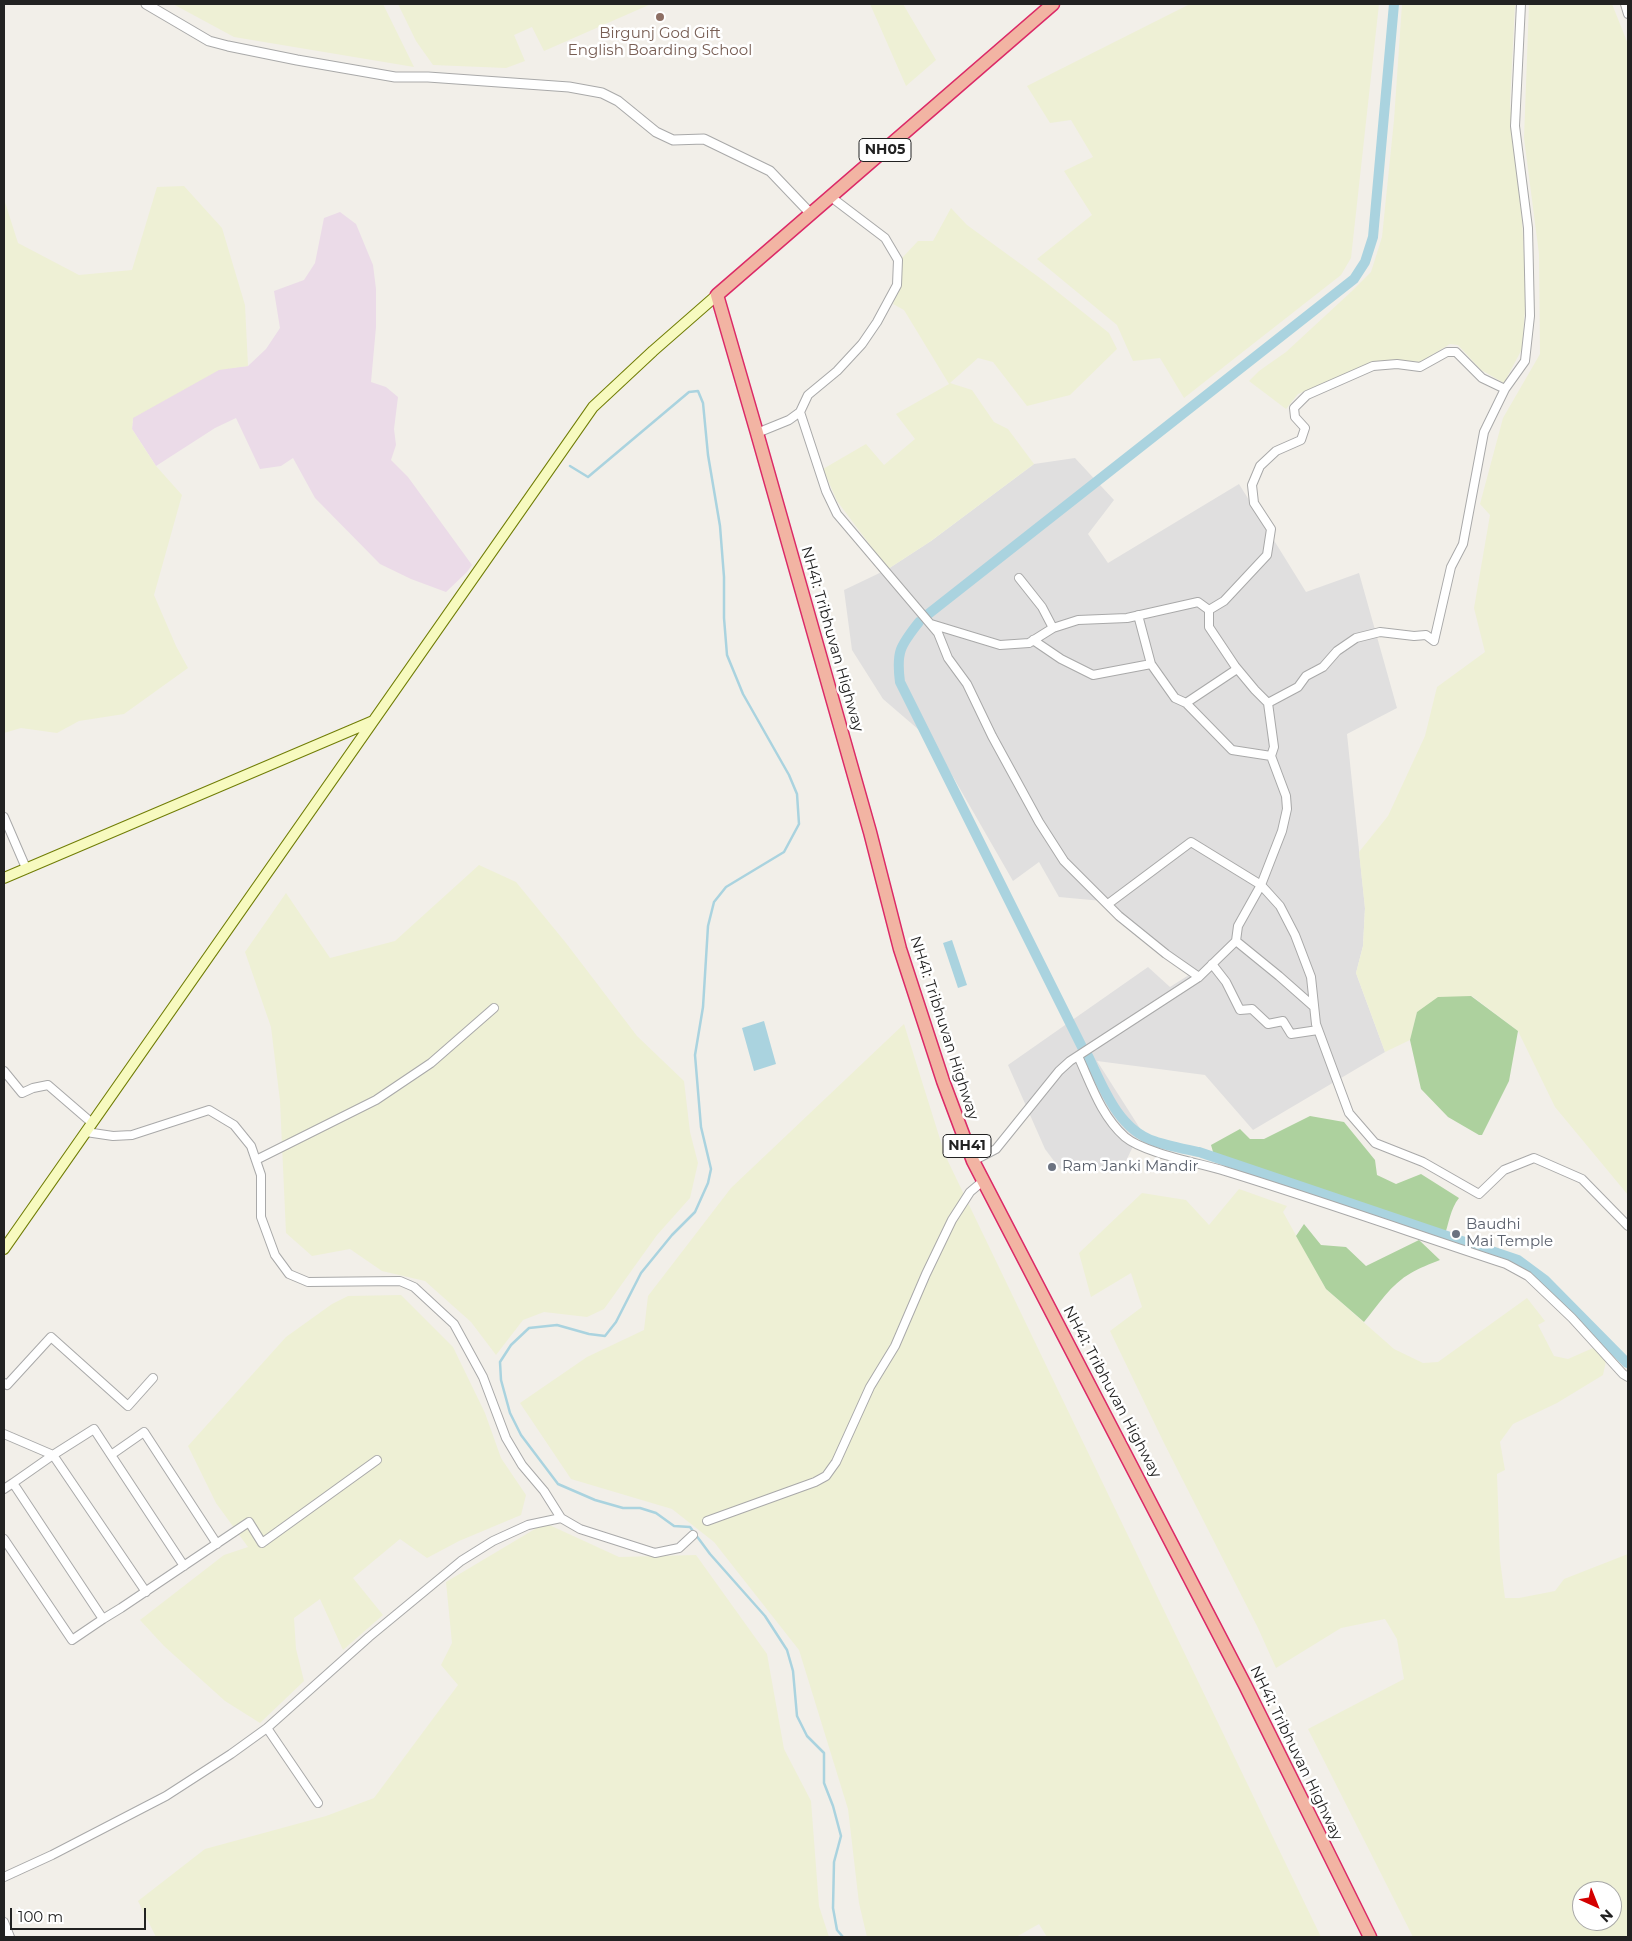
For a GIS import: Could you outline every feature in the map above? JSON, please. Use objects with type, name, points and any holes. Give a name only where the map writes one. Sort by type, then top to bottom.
[{"type":"highway","name":"NH05","points":[[717,295],[1053,4]]},
{"type":"highway","name":"NH41: Tribhuvan Highway","points":[[717,295],[867,823],[900,949],[943,1081],[973,1161],[1227,1650],[1370,1937]]},
{"type":"main road","name":"NH05","points":[[4,1249],[593,406],[653,350],[717,295]]},
{"type":"main road","points":[[4,878],[374,721]]},
{"type":"street","points":[[146,4],[209,41],[280,57],[395,76],[569,87],[602,93],[618,101],[656,132],[674,140],[704,139],[770,171],[811,214]]},
{"type":"street","points":[[1268,703],[1298,687],[1306,676],[1323,667],[1337,651],[1356,638],[1380,632],[1414,636],[1426,635],[1434,641],[1451,567],[1463,544],[1484,432],[1505,389],[1525,361],[1530,316],[1528,228],[1515,126],[1522,4]]},
{"type":"street","points":[[1625,4],[1628,14]]},
{"type":"street","points":[[757,433],[789,420],[800,412],[808,395],[837,371],[862,344],[877,322],[897,285],[898,260],[885,238],[831,197]]},
{"type":"street","points":[[1209,610],[1224,601],[1267,555],[1271,529],[1254,504],[1252,485],[1260,466],[1276,451],[1301,440],[1305,428],[1295,417],[1294,408],[1307,395],[1374,366],[1397,364],[1420,367],[1447,352],[1456,352],[1482,378],[1505,389]]},
{"type":"street","points":[[800,412],[826,491],[838,514],[903,590],[915,608],[932,624],[948,658],[967,684],[992,736],[1034,813],[1064,861],[1146,938],[1199,977]]},
{"type":"street","points":[[1019,578],[1042,607],[1053,628]]},
{"type":"street","points":[[932,624],[1000,645],[1029,643],[1053,628],[1078,620],[1126,618],[1198,602],[1209,610]]},
{"type":"street","points":[[973,1161],[996,1150],[1059,1071],[1078,1056],[1199,977],[1236,941],[1238,926],[1261,885],[1282,831],[1287,808],[1286,796],[1271,756],[1274,747],[1268,703],[1237,669],[1209,628],[1209,610]]},
{"type":"street","points":[[1138,615],[1151,664],[1175,698],[1186,703],[1232,750],[1271,756]]},
{"type":"street","points":[[1033,640],[1062,659],[1093,675],[1151,664]]},
{"type":"street","points":[[1186,703],[1237,669]]},
{"type":"street","points":[[4,816],[26,868]]},
{"type":"street","points":[[1108,904],[1191,842],[1261,885],[1280,906],[1295,935],[1311,977],[1313,1006],[1318,1030],[1349,1113],[1375,1143],[1423,1162],[1479,1194],[1504,1170],[1534,1158],[1582,1179],[1628,1226]]},
{"type":"street","points":[[1236,941],[1280,976],[1313,1006]]},
{"type":"street","points":[[1212,964],[1226,982],[1240,1010],[1252,1009],[1268,1024],[1283,1021],[1291,1034],[1318,1030]]},
{"type":"street","points":[[256,1160],[376,1100],[431,1063],[494,1008]]},
{"type":"street","points":[[1078,1056],[1104,1110],[1114,1125],[1137,1146],[1234,1174],[1506,1264],[1528,1276],[1572,1318],[1628,1377]]},
{"type":"street","points":[[4,1071],[22,1093],[48,1084],[92,1123]]},
{"type":"street","points":[[86,1132],[113,1136],[132,1135],[209,1110],[234,1125],[251,1146],[260,1176],[261,1217],[275,1255],[289,1274],[308,1282],[400,1281],[414,1287],[454,1324],[483,1376],[506,1438],[522,1465],[544,1491],[561,1518],[580,1529],[655,1554],[679,1548],[693,1535]]},
{"type":"street","points":[[708,1521],[826,1476],[836,1462],[870,1387],[895,1346],[952,1220],[970,1192],[983,1181]]},
{"type":"street","points":[[4,1383],[7,1385],[51,1337],[128,1406],[153,1378]]},
{"type":"street","points":[[4,1489],[94,1429],[184,1566]]},
{"type":"street","points":[[111,1454],[144,1432],[217,1544]]},
{"type":"street","points":[[4,1434],[53,1455],[146,1592]]},
{"type":"street","points":[[4,1539],[72,1640],[249,1522],[262,1543],[377,1460]]},
{"type":"street","points":[[13,1483],[103,1619]]},
{"type":"street","points":[[4,1877],[52,1855],[166,1796],[267,1728],[369,1637],[461,1561],[493,1541],[528,1525],[561,1518]]},
{"type":"street","points":[[267,1728],[318,1803]]},
{"type":"street","points":[[4,1922],[10,1937]]},
{"type":"shaded area","points":[[340,212],[356,224],[373,265],[376,289],[376,327],[371,382],[386,387],[398,397],[394,429],[396,445],[391,460],[408,477],[472,565],[446,592],[411,579],[380,564],[315,498],[293,458],[281,466],[260,469],[236,418],[215,428],[156,466],[132,429],[133,417],[219,369],[248,366],[266,349],[280,328],[274,291],[304,280],[315,263],[324,218]]},
{"type":"shaded area","points":[[1075,458],[1114,500],[1088,534],[1108,563],[1239,484],[1306,592],[1359,573],[1397,708],[1347,734],[1365,908],[1363,946],[1356,973],[1385,1052],[1253,1130],[1205,1075],[1097,1061],[1141,1130],[1123,1167],[1060,1169],[1045,1149],[1008,1065],[1148,967],[1170,987],[1192,973],[1102,901],[1059,897],[1039,862],[1013,881],[933,742],[883,699],[852,650],[844,590],[888,569],[931,541],[1034,464]]},
{"type":"green space","points":[[173,4],[383,4],[414,67],[234,37]]},
{"type":"green space","points":[[398,4],[651,4],[544,51],[532,27],[514,35],[525,61],[506,68],[433,65],[416,41]]},
{"type":"green space","points":[[870,4],[903,4],[936,60],[906,86]]},
{"type":"green space","points":[[1190,4],[1379,4],[1351,258],[1341,275],[1184,398],[1160,358],[1133,361],[1117,325],[1037,259],[1092,215],[1064,171],[1093,157],[1071,120],[1050,123],[1027,86]]},
{"type":"green space","points":[[1402,4],[1515,4],[1510,103],[1522,220],[1526,295],[1522,349],[1504,383],[1481,370],[1458,345],[1450,344],[1420,362],[1391,360],[1373,362],[1298,394],[1286,409],[1249,381],[1259,371],[1286,352],[1371,272],[1382,237],[1394,120]]},
{"type":"green space","points":[[1529,4],[1612,4],[1628,44],[1628,1195],[1555,1107],[1518,1031],[1472,996],[1417,1012],[1410,1040],[1385,1052],[1356,973],[1363,946],[1365,908],[1359,852],[1388,816],[1425,736],[1437,687],[1485,652],[1474,608],[1490,515],[1480,504],[1503,418],[1540,354],[1539,254],[1524,138]]},
{"type":"green space","points":[[184,186],[222,228],[245,305],[248,366],[219,370],[133,418],[132,429],[156,466],[182,495],[154,595],[176,646],[188,668],[124,714],[79,721],[57,733],[21,728],[4,733],[4,199],[18,243],[79,275],[132,270],[157,187]]},
{"type":"green space","points":[[951,208],[967,225],[1044,281],[1109,333],[1117,349],[1070,395],[1027,406],[993,362],[978,358],[950,383],[972,390],[994,422],[1008,429],[1034,464],[931,541],[888,569],[837,501],[823,469],[866,444],[884,465],[915,439],[896,414],[949,384],[904,310],[893,304],[901,285],[902,258],[918,241],[933,241]]},
{"type":"green space","points":[[479,865],[516,882],[566,943],[637,1036],[684,1081],[690,1132],[698,1163],[690,1198],[657,1235],[604,1309],[587,1317],[544,1312],[523,1320],[496,1355],[471,1322],[425,1281],[382,1271],[350,1249],[312,1256],[286,1233],[280,1101],[271,1027],[245,952],[286,893],[330,958],[395,941]]},
{"type":"green space","points":[[1471,996],[1518,1031],[1509,1081],[1482,1135],[1448,1117],[1421,1089],[1410,1040],[1417,1012],[1438,997]]},
{"type":"green space","points":[[904,1024],[945,1155],[1321,1937],[1047,1937],[1039,1924],[1016,1937],[867,1937],[859,1903],[848,1809],[799,1650],[714,1542],[672,1509],[571,1479],[520,1403],[587,1357],[644,1330],[648,1296],[731,1188]]},
{"type":"green space","points":[[1310,1116],[1344,1122],[1375,1160],[1377,1175],[1396,1184],[1421,1174],[1459,1198],[1452,1212],[1444,1237],[1216,1162],[1211,1145],[1240,1129],[1250,1139],[1264,1139]]},
{"type":"green space","points":[[1239,1189],[1287,1206],[1283,1212],[1326,1289],[1394,1349],[1423,1363],[1438,1362],[1527,1298],[1545,1321],[1538,1325],[1554,1356],[1568,1359],[1593,1348],[1606,1361],[1603,1375],[1557,1403],[1513,1424],[1500,1442],[1505,1470],[1497,1474],[1500,1560],[1505,1598],[1519,1598],[1555,1591],[1564,1579],[1628,1554],[1628,1937],[1413,1937],[1308,1729],[1404,1679],[1397,1639],[1385,1619],[1341,1628],[1276,1668],[1258,1628],[1164,1443],[1110,1331],[1142,1307],[1131,1273],[1091,1297],[1079,1253],[1142,1193],[1186,1200],[1209,1225]]},
{"type":"green space","points":[[1304,1224],[1321,1245],[1346,1247],[1366,1266],[1419,1240],[1440,1260],[1414,1271],[1397,1283],[1364,1322],[1326,1289],[1296,1236]]},
{"type":"green space","points":[[401,1295],[453,1347],[485,1413],[501,1458],[526,1495],[521,1515],[459,1541],[427,1558],[400,1539],[353,1578],[383,1615],[343,1650],[320,1599],[294,1618],[296,1649],[304,1681],[260,1723],[225,1701],[164,1646],[140,1620],[224,1555],[248,1547],[216,1503],[188,1446],[286,1337],[332,1304],[348,1296]]},
{"type":"green space","points":[[545,1523],[619,1557],[696,1555],[767,1654],[784,1749],[811,1801],[819,1906],[829,1937],[156,1937],[138,1901],[205,1849],[326,1816],[374,1798],[458,1685],[441,1665],[452,1643],[446,1582]]},
{"type":"water","points":[[952,940],[967,985],[958,988],[943,943]]},
{"type":"water","points":[[764,1021],[776,1064],[754,1071],[742,1028]]},
{"type":"waterway","points":[[927,615],[1354,279],[1365,262],[1373,237],[1394,4]]},
{"type":"waterway","points":[[570,466],[588,477],[689,392],[698,391],[703,403],[708,455],[720,526],[727,655],[743,694],[789,775],[797,794],[799,824],[784,852],[726,887],[714,902],[708,926],[703,1007],[695,1055],[701,1127],[711,1169],[708,1183],[695,1212],[672,1235],[641,1273],[616,1322],[605,1336],[589,1334],[557,1325],[529,1328],[511,1345],[500,1362],[501,1380],[510,1413],[521,1435],[558,1484],[595,1500],[623,1508],[640,1508],[656,1513],[674,1526],[690,1527],[710,1554],[765,1616],[787,1650],[793,1671],[797,1716],[807,1736],[824,1753],[824,1783],[833,1806],[841,1836],[834,1862],[833,1908],[837,1930],[843,1937]]},
{"type":"waterway","points":[[919,622],[907,637],[899,656],[900,682],[1083,1049]]},
{"type":"waterway","points":[[1088,1056],[1113,1106],[1121,1117],[1141,1135],[1154,1141],[1199,1152],[1518,1260],[1545,1280],[1627,1363]]},
{"type":"place","name":"Birgunj God Gift English Boarding School","points":[[660,17]]},
{"type":"place","name":"Ram Janki Mandir","points":[[1052,1167]]},
{"type":"place","name":"Baudhi Mai Temple","points":[[1456,1234]]}]
